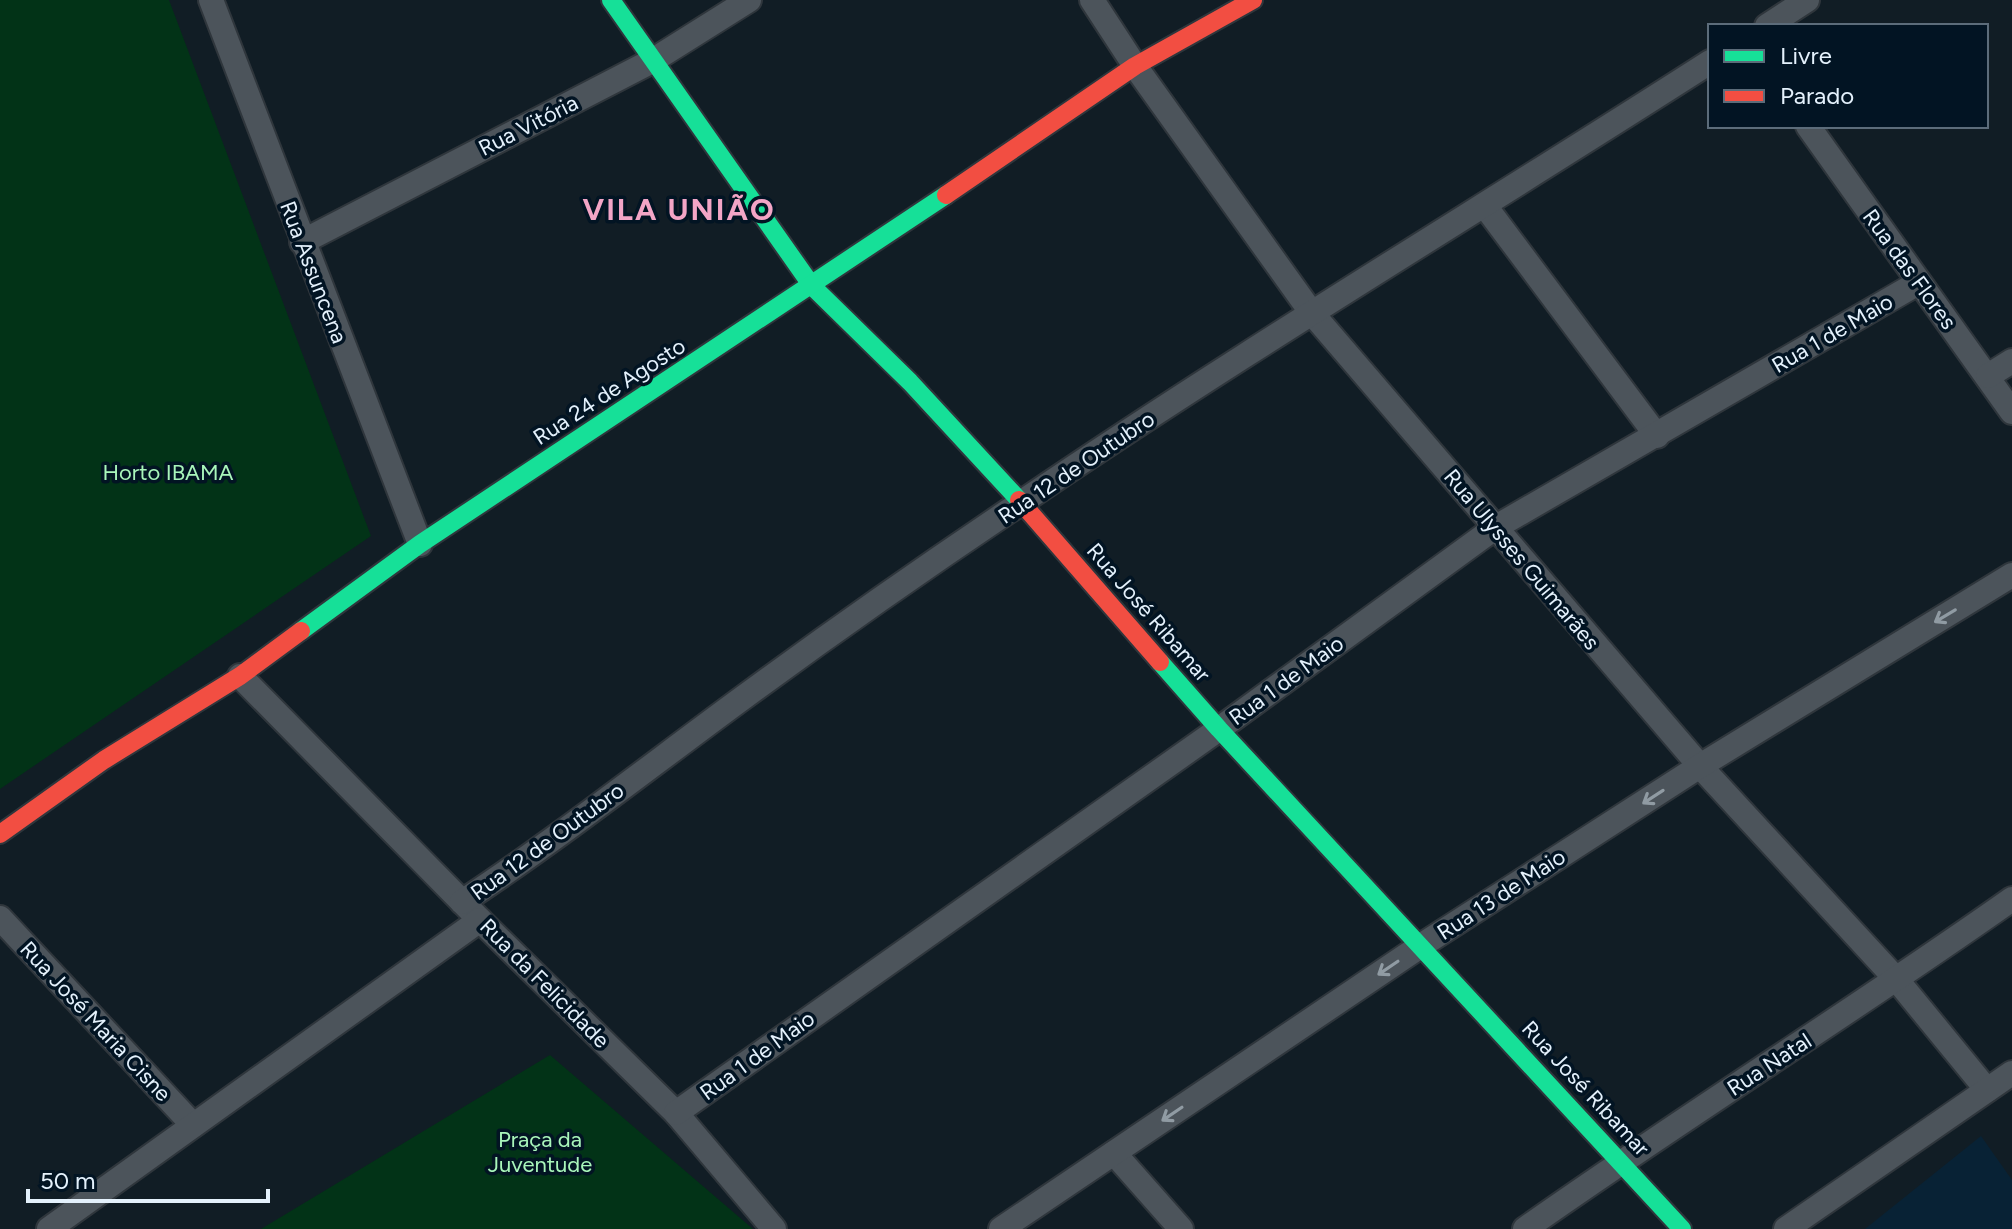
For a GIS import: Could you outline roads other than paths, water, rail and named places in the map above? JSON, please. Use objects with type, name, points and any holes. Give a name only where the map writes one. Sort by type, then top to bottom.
[{"type":"street","name":"Rua José Ribamar","points":[[611,0],[812,286],[910,382],[1021,502],[1219,729],[1682,1229]]},
{"type":"street","name":"Rua Vitória","points":[[302,242],[652,61],[749,0]]},
{"type":"street","name":"Rua Ulysses Guimarães","points":[[1092,0],[1135,66],[1311,312],[1700,766],[1897,980],[1987,1090]]},
{"type":"street","name":"Rua 24 de Agosto","points":[[0,834],[104,760],[240,676],[420,544],[812,286],[1135,66],[1253,0]]},
{"type":"street","points":[[1770,24],[1807,0]]},
{"type":"street","name":"Rua Assuncena","points":[[220,4],[302,242],[420,544]]},
{"type":"street","name":"Rua 12 de Outubro","points":[[462,902],[544,847],[747,695],[1021,502],[1311,312],[1485,206],[1708,63]]},
{"type":"street","name":"Rua das Flores","points":[[1809,128],[2012,412]]},
{"type":"street","points":[[1485,206],[1657,436]]},
{"type":"street","name":"Rua 1 de Maio","points":[[676,1113],[1219,729],[1496,527],[1918,283]]},
{"type":"street","points":[[1988,376],[2012,361]]},
{"type":"street","name":"Rua 13 de Maio","points":[[1001,1229],[1419,947],[1700,766],[2012,575]]},
{"type":"street","name":"Rua da Felicidade","points":[[240,676],[462,902],[676,1113],[774,1229]]},
{"type":"street","name":"Rua Natal","points":[[1525,1229],[1622,1161],[1897,980],[2012,899]]},
{"type":"street","name":"Rua José Maria Cisne","points":[[0,918],[193,1125]]},
{"type":"street","name":"Rua 12 de Outubro","points":[[49,1229],[480,920]]},
{"type":"street","points":[[1786,1229],[2012,1073]]},
{"type":"street","points":[[1114,1153],[1181,1229]]},
{"type":"district","name":"VILA UNIÃO","points":[[679,210]]},
{"type":"park label","name":"Horto IBAMA","points":[[168,472]]},
{"type":"park label","name":"Praça da Juventude","points":[[540,1152]]}]
